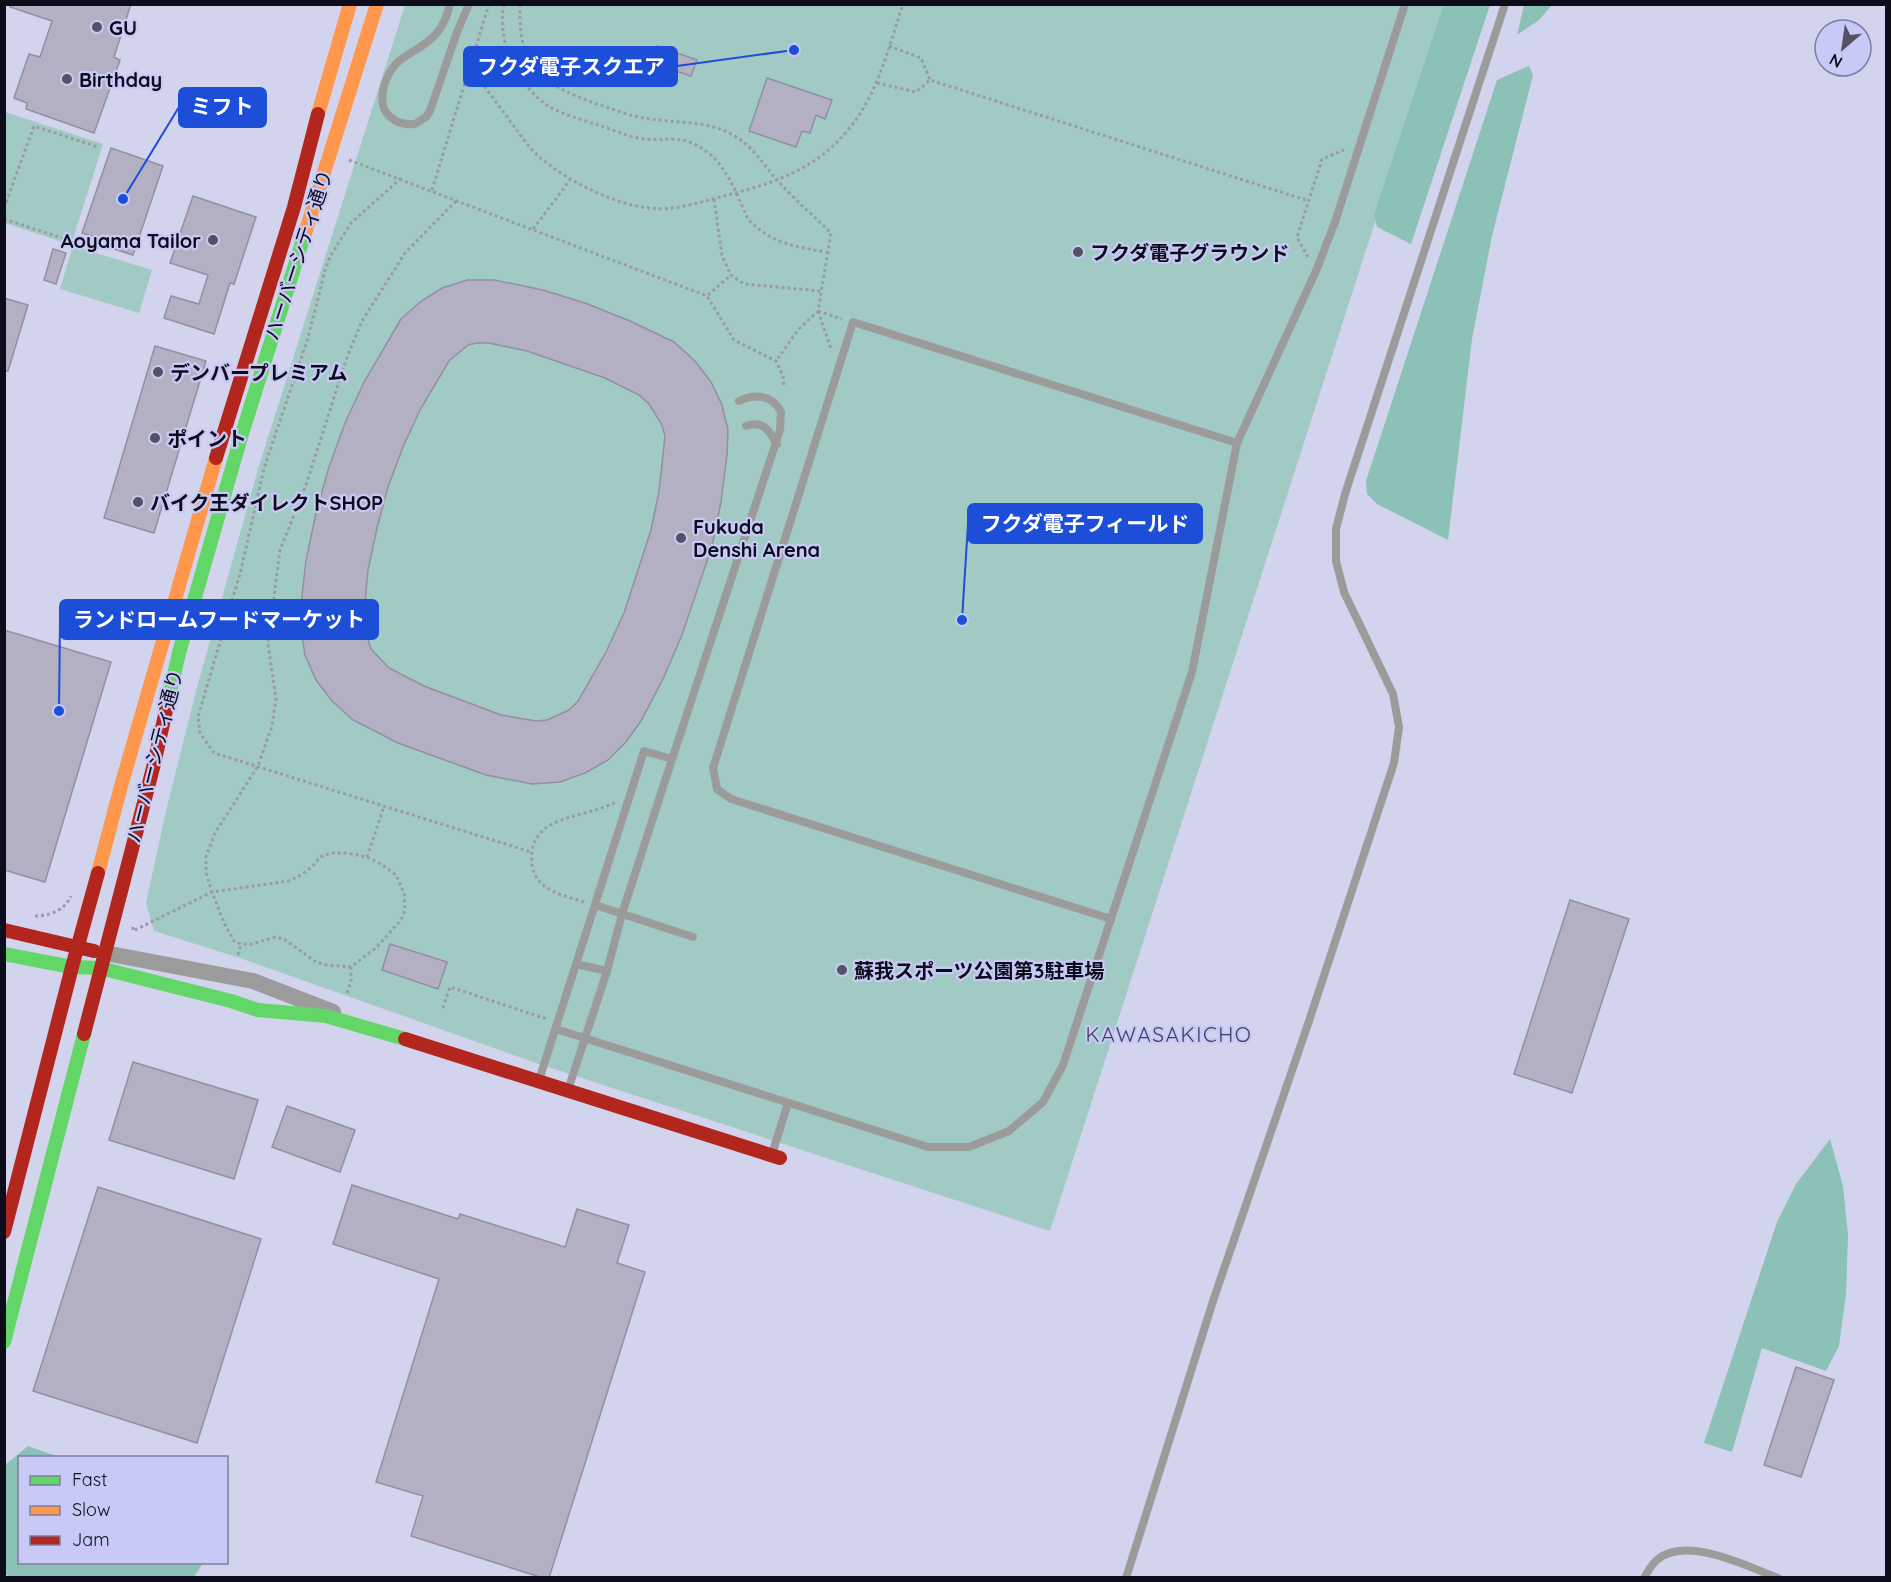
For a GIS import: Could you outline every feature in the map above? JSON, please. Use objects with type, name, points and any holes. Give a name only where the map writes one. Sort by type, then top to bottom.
[{"type":"street","name":"ハーバーシティ通り","points":[[4,1232],[121,786],[204,497],[294,207],[330,69],[350,4]]},
{"type":"street","name":"ハーバーシティ通り","points":[[4,1342],[154,764],[179,653],[241,437],[378,4]]},
{"type":"street","points":[[4,930],[79,947],[103,961],[258,1010],[326,1017],[355,1023],[776,1156]]},
{"type":"street","points":[[4,954],[72,967],[103,961],[253,981],[355,1023]]},
{"type":"street","points":[[258,1010],[266,1007],[270,999],[265,985]]},
{"type":"lane","points":[[450,4],[442,26],[435,36],[397,61],[390,71],[382,102],[386,113],[396,121],[415,124],[426,117],[430,111],[469,4]]},
{"type":"lane","points":[[556,1026],[585,1038],[928,1147],[969,1147],[1009,1131],[1043,1102],[1063,1065],[1192,672],[1237,443],[1316,271],[1335,222],[1405,4]]},
{"type":"lane","points":[[1126,1578],[1210,1309],[1309,1021],[1394,763],[1399,728],[1393,694],[1344,592],[1336,561],[1336,529],[1345,494],[1505,4]]},
{"type":"lane","points":[[1111,919],[731,799],[717,789],[713,768],[853,322],[1237,443]]},
{"type":"lane","points":[[568,1091],[672,759],[777,444],[782,421],[782,412],[778,405],[759,396],[747,397],[740,401]]},
{"type":"lane","points":[[746,426],[759,424],[765,427],[777,444]]},
{"type":"lane","points":[[539,1081],[644,751],[672,759]]},
{"type":"lane","points":[[595,905],[693,937]]},
{"type":"lane","points":[[576,964],[607,972]]},
{"type":"lane","points":[[776,1156],[788,1103]]},
{"type":"lane","points":[[1644,1578],[1657,1559],[1676,1550],[1701,1551],[1778,1578]]},
{"type":"path","points":[[432,190],[489,4]]},
{"type":"path","points":[[504,4],[501,25],[507,52],[525,84],[539,100],[559,111],[638,138],[673,138],[693,143],[708,152],[722,166],[748,219],[771,238],[790,246],[826,252]]},
{"type":"path","points":[[520,4],[520,34],[523,46],[537,70],[553,86],[633,116],[702,125],[725,131],[755,152],[777,181],[831,233],[826,252],[818,311],[838,368]]},
{"type":"path","points":[[470,67],[540,158],[570,180],[613,198],[648,208],[669,208],[714,199],[777,181],[798,171],[835,145],[863,110],[877,83],[903,4]]},
{"type":"path","points":[[889,46],[921,58],[930,80]]},
{"type":"path","points":[[877,83],[916,92],[930,80]]},
{"type":"path","points":[[930,80],[1309,201]]},
{"type":"path","points":[[4,208],[34,126],[98,147]]},
{"type":"path","points":[[1316,271],[1297,237],[1322,159],[1362,143]]},
{"type":"path","points":[[349,160],[707,296],[734,340],[776,361],[783,376],[784,387]]},
{"type":"path","points":[[401,178],[351,223],[326,267],[307,341],[267,459],[241,570],[198,717],[200,733],[214,753],[531,852]]},
{"type":"path","points":[[533,229],[570,180]]},
{"type":"path","points":[[714,199],[722,256],[731,275],[744,284],[821,291]]},
{"type":"path","points":[[132,920],[133,931],[212,892],[288,881],[302,875],[320,857],[331,853],[347,853],[366,857],[396,875],[404,893],[405,910],[401,920],[376,948],[351,967],[316,962],[284,939],[275,937],[241,945],[234,941],[229,933],[212,892],[206,873],[206,857],[214,833],[258,766],[272,726],[276,699],[268,644],[280,550],[306,485],[346,360],[362,321],[400,260],[457,200]]},
{"type":"path","points":[[4,219],[68,240]]},
{"type":"path","points":[[707,296],[731,275]]},
{"type":"path","points":[[776,361],[798,330],[818,311]]},
{"type":"path","points":[[818,311],[853,322]]},
{"type":"path","points":[[595,905],[563,896],[538,882],[533,869],[531,852],[536,836],[551,824],[606,807],[630,794]]},
{"type":"path","points":[[366,857],[384,806]]},
{"type":"path","points":[[27,914],[38,916],[53,914],[68,901],[72,893]]},
{"type":"path","points":[[238,956],[241,945]]},
{"type":"path","points":[[346,993],[351,982],[351,967]]},
{"type":"path","points":[[443,1008],[450,987],[556,1026]]},
{"type":"green space","points":[[1444,4],[1490,5],[1411,244],[1377,227],[1374,215]]},
{"type":"green space","points":[[405,5],[1445,5],[1050,1231],[539,1064],[240,958],[154,931],[146,903],[196,691],[258,469]]},
{"type":"green space","points":[[1524,5],[1552,5],[1539,20],[1517,35]]},
{"type":"green space","points":[[1529,66],[1533,75],[1492,236],[1472,339],[1448,540],[1377,504],[1367,494],[1366,481],[1497,80]]},
{"type":"green space","points":[[5,112],[103,144],[71,245],[5,223]]},
{"type":"green space","points":[[73,246],[152,270],[139,313],[60,289]]},
{"type":"green space","points":[[1830,1139],[1843,1186],[1848,1235],[1846,1294],[1839,1346],[1826,1371],[1762,1348],[1732,1452],[1704,1443],[1777,1222],[1796,1184]]},
{"type":"green space","points":[[28,1446],[56,1456],[18,1456],[18,1564],[202,1564],[194,1577],[12,1578],[5,1574],[5,1465]]},
{"type":"building","name":"Birthday","points":[[10,4],[131,4],[114,57],[120,60],[94,133],[26,109],[27,103],[14,98],[29,54],[40,57],[52,21],[10,7]]},
{"type":"building","points":[[657,46],[697,60],[691,76],[651,63]]},
{"type":"building","points":[[767,78],[832,100],[825,119],[816,115],[810,133],[802,131],[796,147],[749,131]]},
{"type":"building","points":[[111,148],[163,166],[133,255],[105,246],[107,241],[82,233]]},
{"type":"building","name":"Aoyama Tailor","points":[[193,196],[256,217],[234,284],[230,283],[214,334],[164,318],[171,296],[199,304],[208,275],[170,263]]},
{"type":"building","points":[[53,249],[66,253],[56,284],[44,280]]},
{"type":"building","name":"Fukuda Denshi Arena","points":[[467,280],[494,280],[543,290],[585,303],[674,342],[695,361],[711,382],[722,405],[728,430],[721,502],[712,546],[682,635],[663,679],[641,721],[626,742],[608,760],[585,773],[560,782],[532,784],[486,775],[398,743],[353,720],[332,701],[316,680],[305,655],[301,630],[301,605],[306,560],[329,467],[345,423],[364,382],[401,319],[420,302],[442,288]],"holes":[[[489,343],[527,351],[605,378],[639,395],[649,404],[662,425],[665,436],[659,491],[651,530],[624,613],[606,652],[578,701],[569,710],[547,720],[536,721],[501,715],[424,686],[389,668],[371,649],[363,624],[368,570],[377,528],[388,487],[403,447],[420,410],[449,361],[468,345]]]},
{"type":"building","points":[[4,298],[28,305],[8,371],[4,371]]},
{"type":"building","points":[[155,346],[206,361],[154,533],[104,518]]},
{"type":"building","points":[[4,630],[111,662],[45,882],[4,870]]},
{"type":"building","points":[[1570,900],[1629,919],[1572,1093],[1514,1074]]},
{"type":"building","points":[[390,944],[447,962],[438,989],[382,970]]},
{"type":"building","points":[[133,1062],[258,1100],[234,1179],[109,1140]]},
{"type":"building","points":[[287,1106],[355,1130],[340,1172],[272,1147]]},
{"type":"building","points":[[352,1185],[458,1219],[460,1214],[565,1247],[577,1209],[629,1225],[617,1263],[645,1272],[549,1578],[411,1536],[423,1496],[376,1482],[439,1279],[333,1244]]},
{"type":"building","points":[[98,1187],[261,1239],[197,1443],[33,1391]]},
{"type":"building","points":[[1796,1367],[1834,1380],[1801,1477],[1764,1465]]},
{"type":"traffic: fast","points":[[169,697],[179,653],[241,437],[306,230]]},
{"type":"traffic: fast","points":[[4,954],[72,967],[100,968],[258,1010],[326,1016],[405,1039]]},
{"type":"traffic: fast","points":[[4,1342],[84,1034]]},
{"type":"traffic: slow","points":[[318,114],[350,4]]},
{"type":"traffic: slow","points":[[306,230],[377,4]]},
{"type":"traffic: slow","points":[[98,873],[216,458]]},
{"type":"traffic: jam","points":[[216,458],[294,207],[318,114]]},
{"type":"traffic: jam","points":[[84,1034],[154,764],[169,697]]},
{"type":"traffic: jam","points":[[4,1232],[98,873]]},
{"type":"traffic: jam","points":[[4,930],[94,951]]},
{"type":"traffic: jam","points":[[405,1039],[780,1158]]},
{"type":"place","name":"GU","points":[[97,27]]},
{"type":"place","name":"フクダ電子スクエア","points":[[794,50]]},
{"type":"place","name":"Birthday","points":[[67,79]]},
{"type":"place","name":"ミフト","points":[[123,199]]},
{"type":"place","name":"Aoyama Tailor","points":[[213,240]]},
{"type":"place","name":"フクダ電子グラウンド","points":[[1078,252]]},
{"type":"place","name":"デンバープレミアム","points":[[158,372]]},
{"type":"place","name":"ポイント","points":[[155,438]]},
{"type":"place","name":"バイク王ダイレクトSHOP","points":[[138,502]]},
{"type":"place","name":"Fukuda Denshi Arena","points":[[681,538]]},
{"type":"place","name":"フクダ電子フィールド","points":[[962,620]]},
{"type":"place","name":"ランドロームフードマーケット","points":[[59,711]]},
{"type":"place","name":"蘇我スポーツ公園第3駐車場","points":[[842,970]]},
{"type":"district","name":"KAWASAKICHO","points":[[1169,1034]]}]
